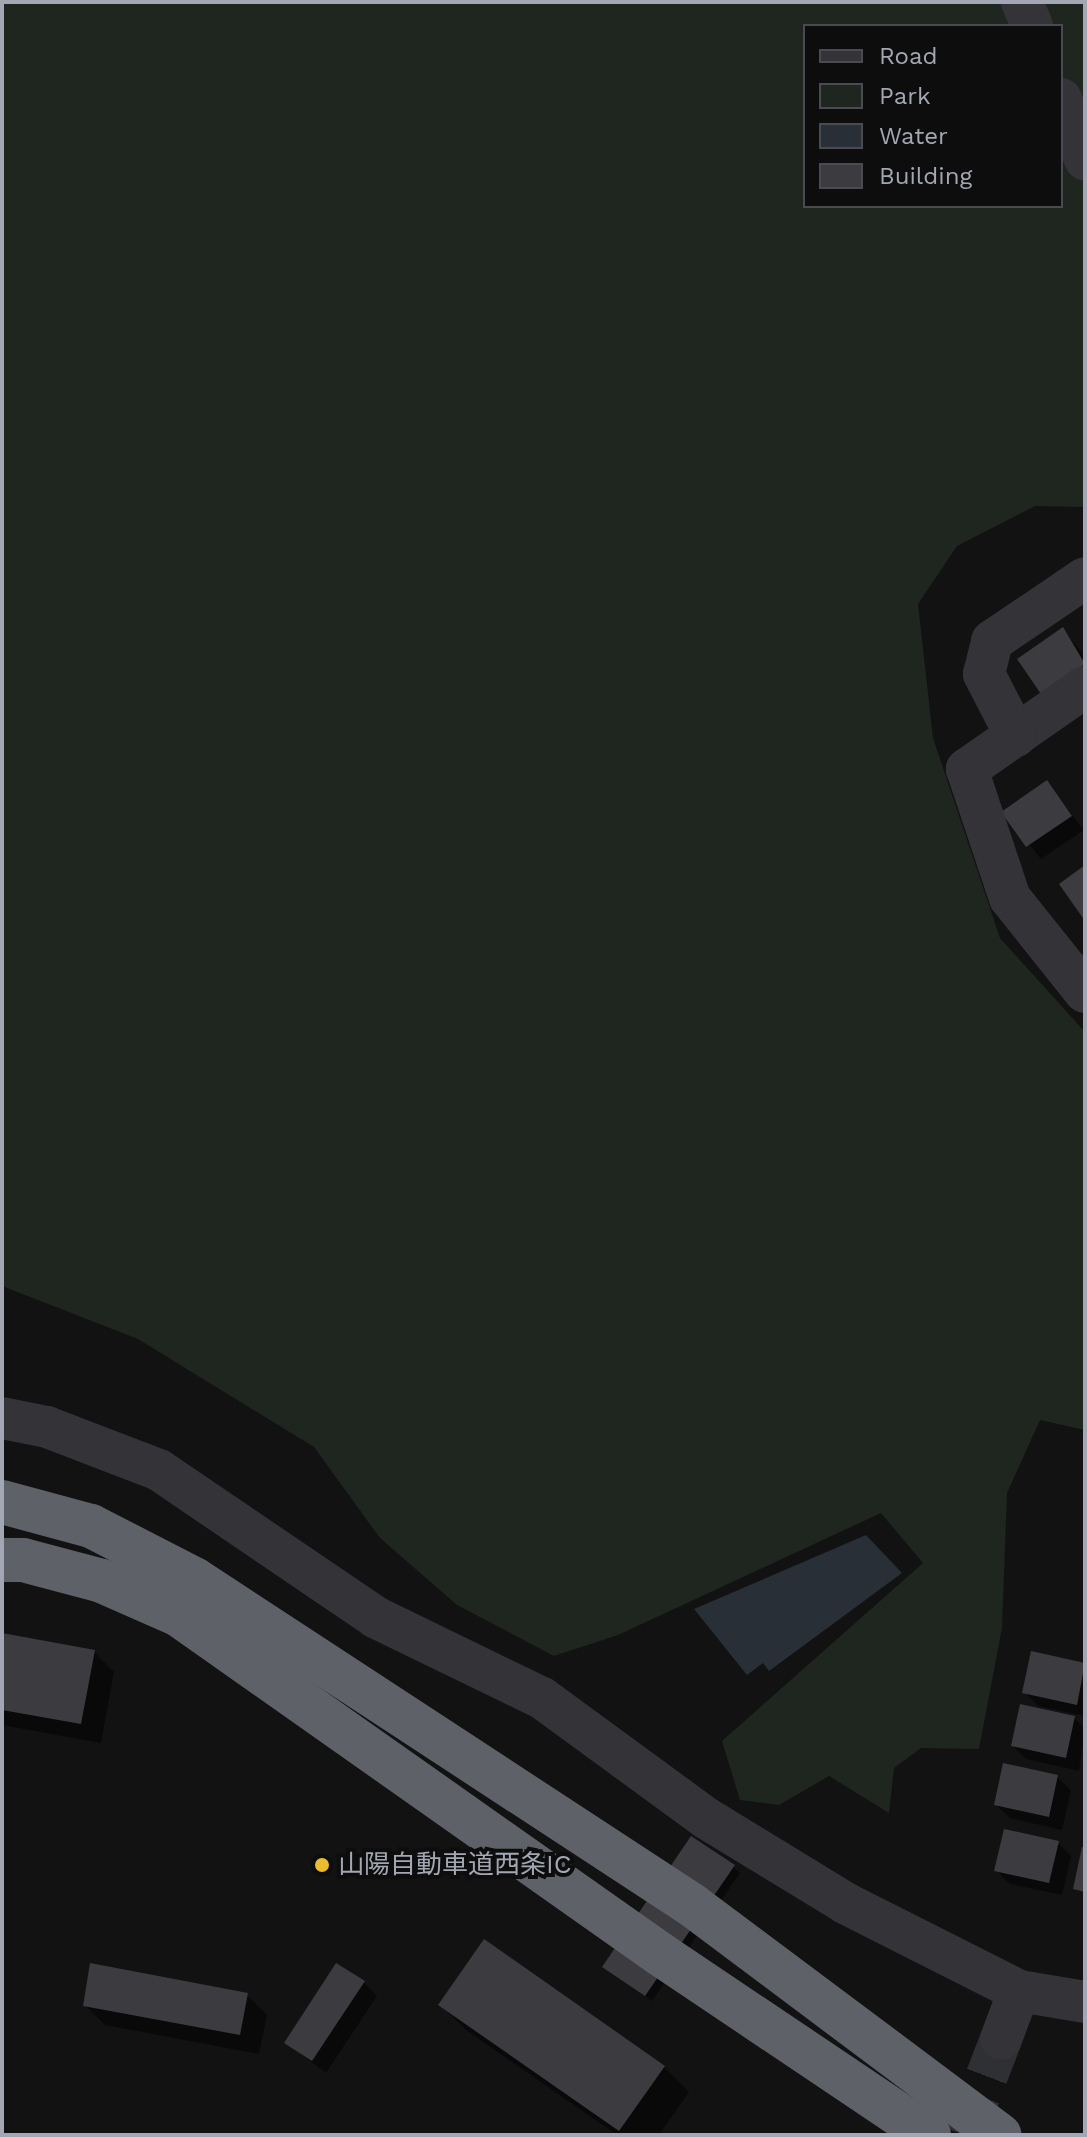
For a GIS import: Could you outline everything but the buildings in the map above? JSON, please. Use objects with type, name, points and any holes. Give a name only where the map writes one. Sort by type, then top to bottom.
[{"type":"highway","points":[[2,1502],[91,1526],[194,1579],[692,1905],[999,2135]]},
{"type":"highway","points":[[2,1560],[23,1560],[102,1581],[179,1615],[660,1954],[929,2135]]},
{"type":"street","points":[[1022,2],[1031,24]]},
{"type":"street","points":[[1063,104],[1085,159]]},
{"type":"street","points":[[1016,736],[984,674],[992,641],[1085,578]]},
{"type":"street","points":[[1085,687],[967,769],[1010,898],[1085,992]]},
{"type":"street","points":[[2,1418],[47,1427],[159,1470],[375,1617],[542,1698],[706,1818],[833,1896],[1019,1991],[1085,2002]]},
{"type":"street","points":[[1001,2039],[1019,1991]]},
{"type":"green space","points":[[2,2],[1085,2],[1085,507],[1035,506],[957,546],[918,604],[933,738],[1000,938],[1085,1032],[1085,1430],[1040,1420],[1007,1493],[1002,1628],[979,1749],[921,1748],[894,1768],[889,1813],[829,1776],[779,1805],[740,1800],[722,1741],[923,1563],[881,1513],[618,1635],[554,1656],[457,1605],[380,1538],[314,1447],[138,1339],[2,1286]]},
{"type":"water","points":[[866,1535],[902,1573],[769,1671],[763,1663],[747,1675],[694,1609]]},
{"type":"tunnel","points":[[964,2135],[1001,2039]]},
{"type":"place","name":"山陽自動車道西条IC","points":[[322,1865]]}]
